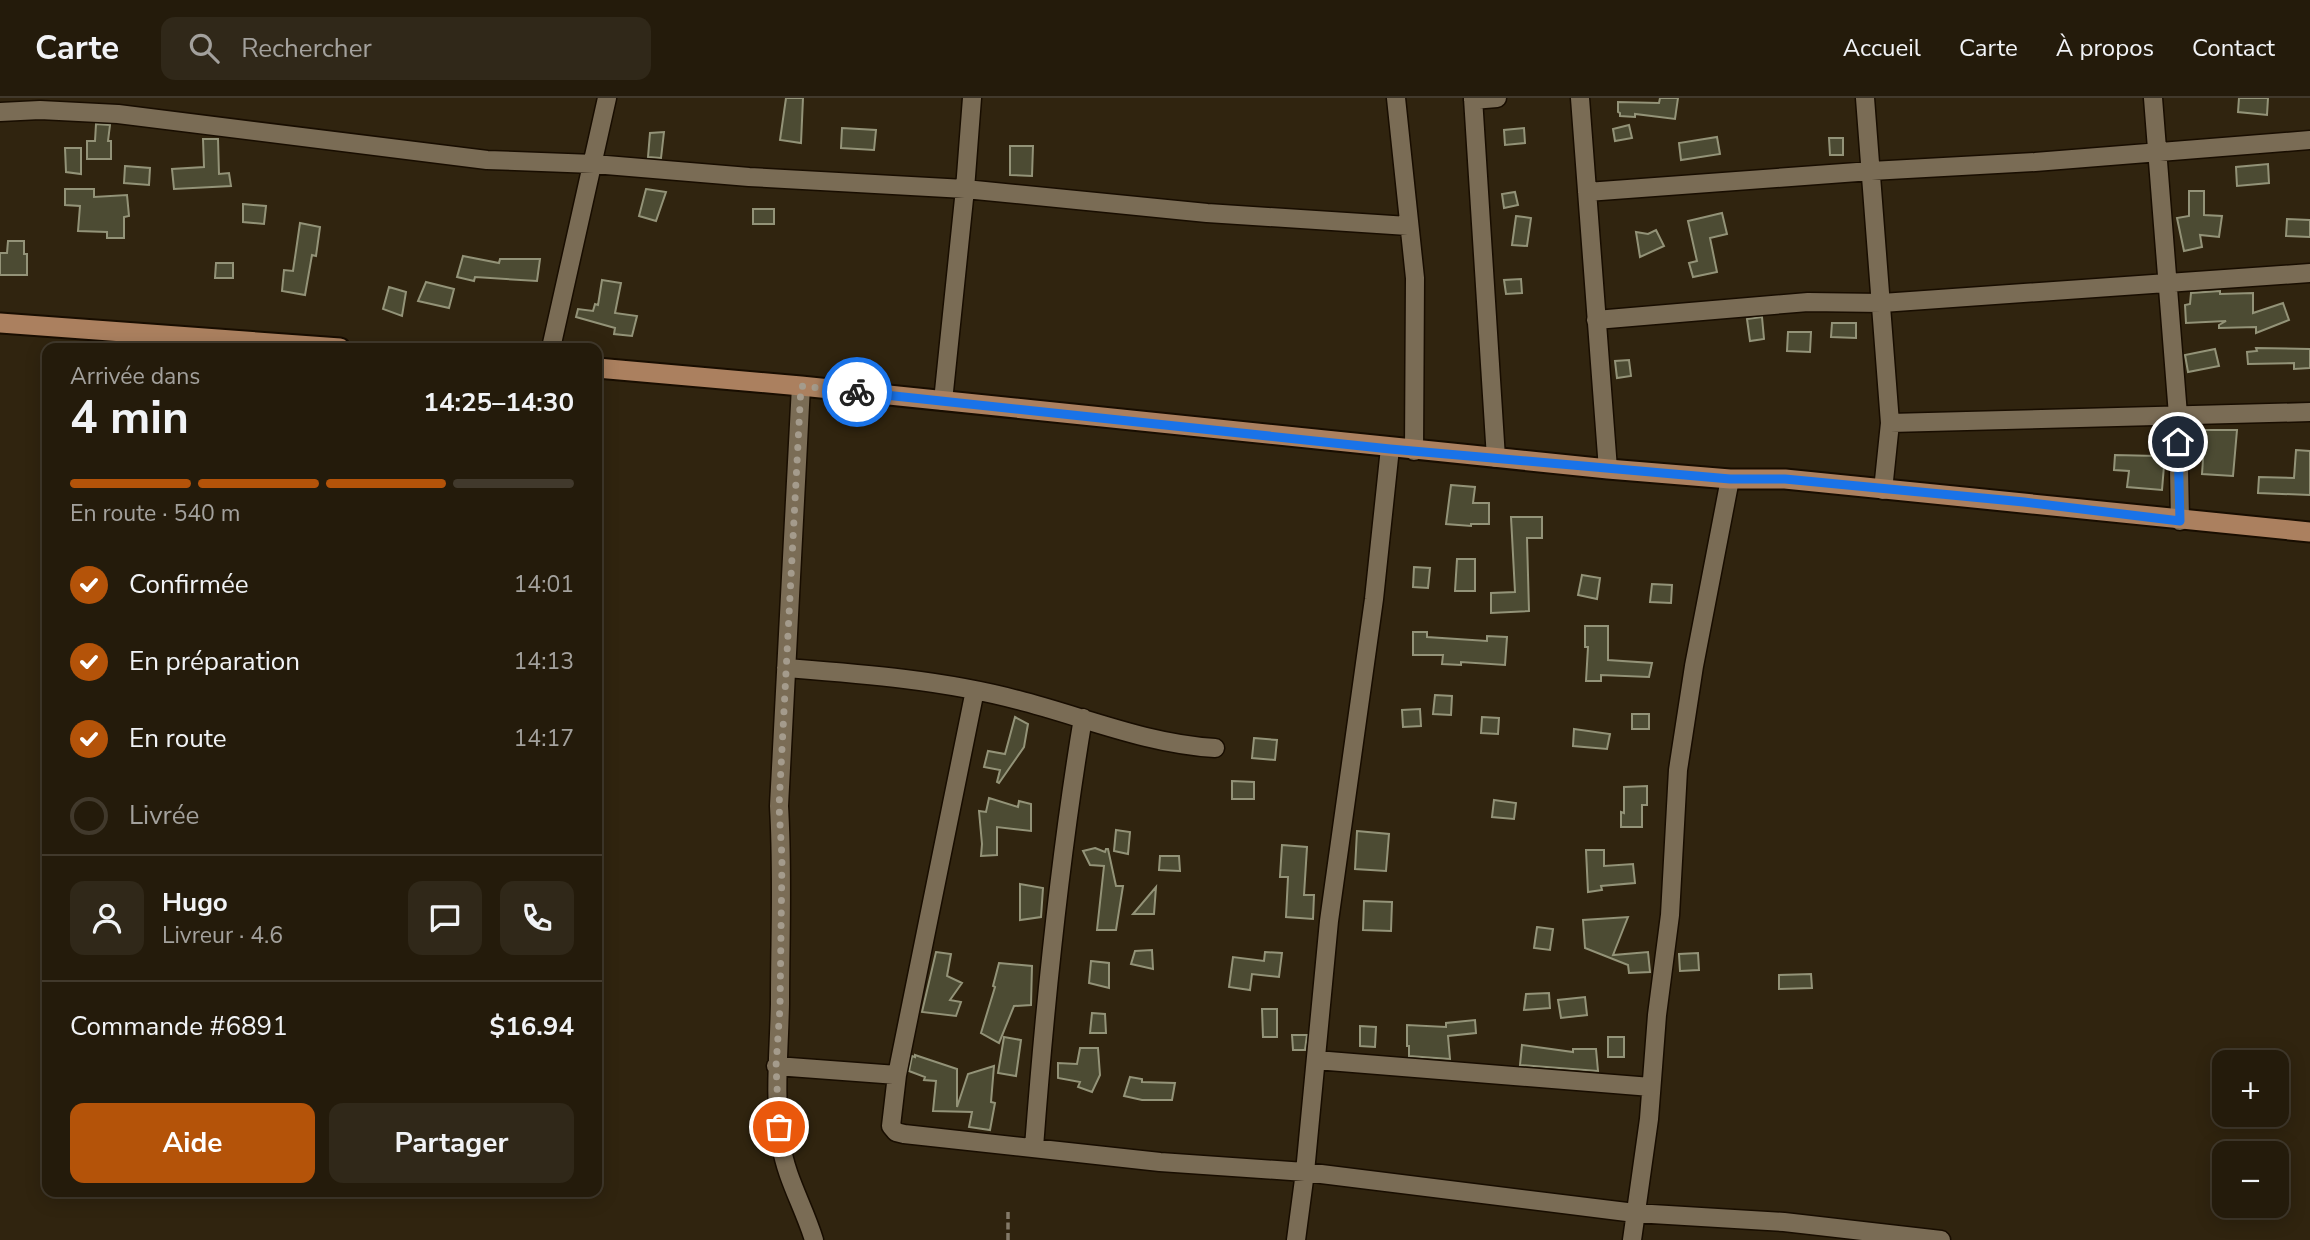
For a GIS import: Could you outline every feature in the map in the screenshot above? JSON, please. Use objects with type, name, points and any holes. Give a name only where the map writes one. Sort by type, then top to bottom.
[{"type":"main road","points":[[0,323],[272,343]]},
{"type":"main road","points":[[602,368],[801,386],[1390,449],[1730,479],[1785,479],[2024,502],[2180,521],[2310,532]]},
{"type":"street","points":[[552,343],[607,98]]},
{"type":"street","points":[[943,401],[972,98]]},
{"type":"street","points":[[1396,98],[1415,278],[1414,451]]},
{"type":"street","points":[[1496,458],[1473,99],[1497,98]]},
{"type":"street","points":[[1580,98],[1608,469]]},
{"type":"street","points":[[1865,98],[1890,423],[1883,490]]},
{"type":"street","points":[[2153,98],[2178,415],[2180,521]]},
{"type":"street","points":[[0,112],[40,110],[118,114],[487,160],[594,164],[749,177],[965,188],[1207,213],[1408,226]]},
{"type":"street","points":[[1587,192],[2035,162],[2310,140]]},
{"type":"street","points":[[1596,320],[1808,302],[1882,303],[2310,273]]},
{"type":"street","points":[[801,386],[779,806],[782,858],[780,1007],[776,1066],[781,1147],[789,1178],[814,1240]]},
{"type":"street","points":[[1890,423],[2310,412]]},
{"type":"street","points":[[1296,1240],[1329,921],[1374,599],[1390,449]]},
{"type":"street","points":[[1632,1240],[1670,915],[1678,770],[1694,666],[1730,479]]},
{"type":"street","points":[[786,668],[975,690],[1163,741],[1215,748]]},
{"type":"street","points":[[975,690],[897,1075],[891,1119],[891,1126],[896,1132],[965,1142],[1160,1162],[1305,1172],[1635,1213],[1784,1222],[1941,1240]]},
{"type":"street","points":[[1034,1147],[1046,983],[1069,799],[1083,718]]},
{"type":"street","points":[[1316,1060],[1651,1087]]},
{"type":"street","points":[[776,1066],[897,1075]]},
{"type":"path","points":[[1008,1211],[1008,1240]]},
{"type":"building","points":[[786,98],[803,98],[801,143],[780,140]]},
{"type":"building","points":[[1660,98],[1678,98],[1675,119],[1635,114],[1635,117],[1620,116],[1618,112],[1618,102],[1659,103]]},
{"type":"building","points":[[2239,98],[2268,98],[2267,115],[2238,112]]},
{"type":"building","points":[[96,124],[110,125],[108,141],[111,141],[111,159],[87,159],[87,141],[95,141]]},
{"type":"building","points":[[1629,125],[1632,138],[1615,141],[1613,129]]},
{"type":"building","points":[[842,128],[876,130],[874,150],[841,148]]},
{"type":"building","points":[[1524,128],[1525,143],[1505,145],[1504,130]]},
{"type":"building","points":[[664,132],[661,158],[648,157],[650,133]]},
{"type":"building","points":[[1717,137],[1720,154],[1681,160],[1679,143]]},
{"type":"building","points":[[1829,138],[1843,138],[1843,155],[1830,155]]},
{"type":"building","points":[[203,139],[218,139],[219,174],[229,173],[231,186],[174,189],[172,169],[204,167]]},
{"type":"building","points":[[1010,146],[1033,146],[1032,176],[1010,175]]},
{"type":"building","points":[[65,148],[81,148],[81,174],[66,172]]},
{"type":"building","points":[[2268,164],[2269,183],[2237,186],[2236,167]]},
{"type":"building","points":[[125,166],[150,168],[149,185],[124,183]]},
{"type":"building","points":[[65,189],[94,189],[94,197],[127,195],[129,216],[124,217],[124,238],[107,238],[107,232],[78,231],[80,206],[65,205]]},
{"type":"building","points":[[646,189],[666,192],[656,221],[639,216]]},
{"type":"building","points":[[2189,191],[2204,191],[2204,215],[2222,216],[2219,237],[2200,235],[2202,247],[2184,251],[2177,218],[2189,216]]},
{"type":"building","points":[[1515,192],[1518,205],[1504,208],[1502,194]]},
{"type":"building","points":[[243,204],[266,206],[264,224],[243,222]]},
{"type":"building","points":[[753,209],[774,209],[774,224],[753,224]]},
{"type":"building","points":[[1722,213],[1727,234],[1710,238],[1717,272],[1693,277],[1689,263],[1697,261],[1688,221]]},
{"type":"building","points":[[1516,216],[1531,218],[1527,246],[1512,245]]},
{"type":"building","points":[[2287,219],[2310,220],[2310,237],[2286,236]]},
{"type":"building","points":[[300,223],[320,227],[316,256],[312,255],[305,295],[282,291],[284,270],[293,271]]},
{"type":"building","points":[[1656,230],[1664,246],[1640,257],[1636,232],[1648,234]]},
{"type":"building","points":[[8,241],[24,241],[27,275],[0,275],[0,253],[7,253]]},
{"type":"building","points":[[463,256],[499,263],[500,259],[540,259],[537,281],[475,277],[474,281],[457,277]]},
{"type":"building","points":[[216,263],[233,263],[233,278],[215,278]]},
{"type":"building","points":[[1521,279],[1522,293],[1506,294],[1504,280]]},
{"type":"building","points":[[602,280],[621,283],[615,313],[637,316],[632,336],[614,334],[615,328],[576,317],[578,309],[593,311],[595,304],[598,305]]},
{"type":"building","points":[[426,282],[454,289],[449,308],[418,301]]},
{"type":"building","points":[[389,287],[406,292],[402,316],[383,309]]},
{"type":"building","points":[[2220,291],[2220,294],[2253,293],[2253,313],[2283,303],[2289,320],[2256,333],[2256,327],[2219,328],[2219,325],[2226,321],[2186,323],[2185,305],[2190,304],[2191,293]]},
{"type":"building","points":[[1762,317],[1764,339],[1750,341],[1747,319]]},
{"type":"building","points":[[1832,323],[1856,323],[1856,338],[1831,337]]},
{"type":"building","points":[[1788,332],[1811,332],[1810,352],[1787,351]]},
{"type":"building","points":[[2256,348],[2310,349],[2310,368],[2294,369],[2294,363],[2248,364],[2247,352],[2257,351]]},
{"type":"building","points":[[2215,349],[2219,366],[2188,372],[2185,355]]},
{"type":"building","points":[[1629,360],[1631,376],[1617,378],[1615,361]]},
{"type":"building","points":[[2205,430],[2237,430],[2233,476],[2202,474]]},
{"type":"building","points":[[2157,444],[2167,444],[2168,466],[2164,466],[2162,490],[2127,487],[2129,471],[2114,470],[2115,455],[2157,456]]},
{"type":"building","points":[[2296,450],[2310,451],[2310,495],[2258,493],[2259,477],[2294,478]]},
{"type":"building","points":[[1451,485],[1475,487],[1473,503],[1489,503],[1489,524],[1446,524]]},
{"type":"building","points":[[1511,517],[1542,517],[1542,538],[1527,538],[1529,611],[1491,613],[1491,593],[1515,592]]},
{"type":"building","points":[[1457,559],[1475,559],[1475,591],[1455,591]]},
{"type":"building","points":[[1414,567],[1430,568],[1428,588],[1413,587]]},
{"type":"building","points":[[1582,575],[1600,578],[1597,599],[1578,595]]},
{"type":"building","points":[[1652,584],[1672,585],[1671,603],[1650,602]]},
{"type":"building","points":[[1585,626],[1608,626],[1608,660],[1652,663],[1649,677],[1601,675],[1601,681],[1586,681],[1588,647],[1585,647]]},
{"type":"building","points":[[1413,632],[1427,632],[1427,637],[1487,641],[1487,636],[1507,637],[1505,665],[1461,662],[1461,665],[1442,664],[1443,655],[1413,655]]},
{"type":"building","points":[[1435,695],[1452,696],[1451,715],[1433,714]]},
{"type":"building","points":[[1420,709],[1421,726],[1403,727],[1402,710]]},
{"type":"building","points":[[1632,714],[1649,714],[1649,729],[1632,729]]},
{"type":"building","points":[[1015,717],[1028,724],[1024,747],[999,783],[1000,770],[984,767],[988,751],[1005,754]]},
{"type":"building","points":[[1482,717],[1499,718],[1498,734],[1481,733]]},
{"type":"building","points":[[1574,729],[1610,734],[1607,749],[1573,746]]},
{"type":"building","points":[[1254,738],[1277,740],[1275,760],[1252,758]]},
{"type":"building","points":[[1232,781],[1254,782],[1254,799],[1232,799]]},
{"type":"building","points":[[1647,786],[1647,805],[1642,805],[1642,827],[1621,827],[1624,787]]},
{"type":"building","points":[[989,798],[1018,807],[1019,801],[1031,804],[1031,831],[997,827],[997,855],[981,856],[979,811],[986,812]]},
{"type":"building","points":[[1494,800],[1516,803],[1514,819],[1492,817]]},
{"type":"building","points":[[1116,830],[1130,832],[1128,854],[1114,851]]},
{"type":"building","points":[[1357,831],[1389,834],[1386,871],[1355,869]]},
{"type":"building","points":[[1282,845],[1307,847],[1304,895],[1314,895],[1313,919],[1286,917],[1288,877],[1280,877]]},
{"type":"building","points":[[1095,848],[1105,852],[1108,849],[1116,886],[1123,886],[1116,930],[1097,930],[1104,866],[1090,865],[1083,851]]},
{"type":"building","points":[[1586,850],[1604,850],[1604,866],[1633,864],[1635,883],[1601,886],[1602,890],[1588,892]]},
{"type":"building","points":[[1160,856],[1179,856],[1180,871],[1159,870]]},
{"type":"building","points":[[1020,884],[1043,888],[1041,917],[1020,920]]},
{"type":"building","points":[[1156,887],[1154,914],[1133,914]]},
{"type":"building","points":[[1364,901],[1392,902],[1391,931],[1363,930]]},
{"type":"building","points":[[1628,917],[1613,955],[1648,952],[1650,972],[1629,973],[1628,965],[1585,948],[1583,920]]},
{"type":"building","points":[[1537,927],[1553,929],[1550,950],[1534,948]]},
{"type":"building","points":[[1152,950],[1153,969],[1131,964],[1135,951]]},
{"type":"building","points":[[936,952],[951,954],[947,976],[962,983],[950,1000],[961,1002],[956,1016],[922,1012]]},
{"type":"building","points":[[1265,952],[1282,953],[1279,977],[1252,974],[1250,990],[1229,987],[1233,957],[1264,961]]},
{"type":"building","points":[[1698,953],[1699,970],[1680,971],[1679,954]]},
{"type":"building","points":[[1091,961],[1109,963],[1109,988],[1089,983]]},
{"type":"building","points":[[999,963],[1032,966],[1031,1005],[1014,1006],[999,1043],[981,1033],[995,987],[993,986]]},
{"type":"building","points":[[1811,974],[1812,988],[1779,989],[1779,975]]},
{"type":"building","points":[[1549,993],[1550,1008],[1524,1010],[1526,994]]},
{"type":"building","points":[[1585,997],[1587,1015],[1561,1018],[1558,1000]]},
{"type":"building","points":[[1262,1009],[1277,1009],[1277,1037],[1263,1037]]},
{"type":"building","points":[[1092,1013],[1105,1014],[1106,1033],[1090,1033]]},
{"type":"building","points":[[1475,1020],[1476,1033],[1448,1036],[1450,1059],[1409,1056],[1407,1025],[1446,1027],[1446,1023]]},
{"type":"building","points":[[1360,1026],[1376,1027],[1375,1047],[1360,1046]]},
{"type":"building","points":[[1292,1035],[1307,1035],[1305,1050],[1293,1050]]},
{"type":"building","points":[[1004,1037],[1021,1040],[1016,1076],[998,1073]]},
{"type":"building","points":[[1608,1037],[1624,1037],[1624,1057],[1608,1057]]},
{"type":"building","points":[[1522,1045],[1573,1052],[1573,1049],[1596,1049],[1598,1071],[1520,1065]]},
{"type":"building","points":[[1080,1048],[1098,1048],[1100,1075],[1092,1092],[1078,1087],[1080,1082],[1058,1078],[1058,1063],[1077,1064]]},
{"type":"building","points":[[912,1056],[957,1069],[957,1107],[968,1074],[994,1066],[991,1102],[995,1103],[990,1130],[969,1127],[972,1112],[933,1111],[936,1081],[924,1080],[925,1077],[909,1071]]},
{"type":"building","points":[[1130,1077],[1142,1079],[1142,1082],[1175,1083],[1172,1100],[1142,1100],[1124,1096]]},
{"type":"way so far","points":[[779,1127],[776,1066],[780,1007],[782,858],[779,806],[801,386],[857,392]]},
{"type":"route","points":[[857,392],[1390,449],[1730,479],[1785,479],[2024,502],[2180,521],[2178,442]]}]
